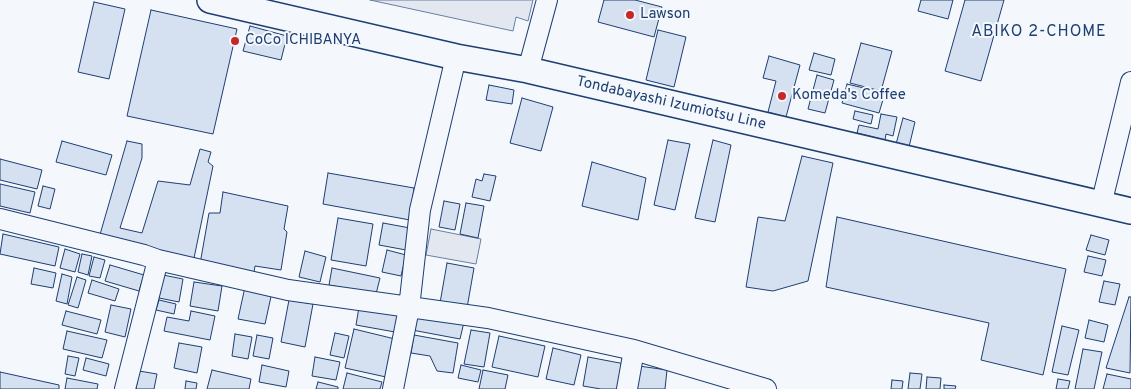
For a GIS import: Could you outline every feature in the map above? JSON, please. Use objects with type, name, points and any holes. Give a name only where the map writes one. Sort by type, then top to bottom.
[{"type":"main road","name":"Tondabayashi Izumiotsu Line","points":[[210,0],[456,57],[528,70],[1131,212]]},
{"type":"street","points":[[528,70],[546,0]]},
{"type":"street","points":[[392,389],[409,308],[420,210],[456,57]]},
{"type":"street","points":[[1101,205],[1131,82]]},
{"type":"street","points":[[0,219],[158,260],[288,290],[488,318],[634,350],[766,389]]},
{"type":"street","points":[[125,389],[158,260]]},
{"type":"street","points":[[627,389],[634,350]]},
{"type":"shaded area","points":[[370,0],[533,0],[528,21],[516,17],[513,31]]},
{"type":"shaded area","points":[[431,229],[481,239],[476,264],[426,255]]},
{"type":"building","name":"Lawson","points":[[604,0],[635,0],[662,7],[654,37],[598,22]]},
{"type":"building","points":[[921,0],[953,0],[948,19],[918,11]]},
{"type":"building","points":[[965,0],[1004,0],[981,81],[945,71]]},
{"type":"building","points":[[94,2],[125,9],[109,79],[78,72]]},
{"type":"building","points":[[151,10],[237,29],[213,134],[127,116]]},
{"type":"building","points":[[250,26],[287,36],[281,60],[243,51]]},
{"type":"building","points":[[658,30],[686,37],[674,87],[646,80]]},
{"type":"building","points":[[861,43],[892,51],[881,91],[850,83]]},
{"type":"building","points":[[814,53],[835,59],[831,75],[809,70]]},
{"type":"building","name":"Komeda's Coffee","points":[[769,56],[800,65],[786,117],[768,112],[776,81],[763,78]]},
{"type":"building","points":[[817,75],[834,80],[825,113],[808,109]]},
{"type":"building","points":[[847,84],[885,93],[879,113],[842,103]]},
{"type":"building","points":[[489,85],[514,90],[512,104],[486,100]]},
{"type":"building","points":[[522,98],[553,107],[541,151],[510,143]]},
{"type":"building","points":[[855,111],[873,115],[871,124],[853,119]]},
{"type":"building","points":[[881,114],[897,117],[893,136],[886,134],[885,140],[857,133],[859,125],[878,129]]},
{"type":"building","points":[[903,118],[915,122],[908,151],[895,148]]},
{"type":"building","points":[[668,140],[690,144],[675,210],[654,205]]},
{"type":"building","points":[[713,140],[731,145],[715,222],[695,218]]},
{"type":"building","points":[[62,141],[112,155],[106,175],[56,162]]},
{"type":"building","points":[[127,141],[142,144],[142,158],[120,228],[142,233],[158,181],[190,185],[200,149],[211,152],[208,162],[213,166],[193,263],[99,238]]},
{"type":"building","points":[[802,156],[833,163],[808,281],[773,291],[746,287],[758,217],[785,221]]},
{"type":"building","points":[[0,159],[42,170],[37,189],[0,180]]},
{"type":"building","points":[[592,162],[646,178],[638,220],[582,206]]},
{"type":"building","points":[[328,173],[414,188],[410,220],[323,204]]},
{"type":"building","points":[[484,174],[496,176],[490,201],[472,197],[476,179],[482,181]]},
{"type":"building","points":[[0,184],[35,192],[30,213],[0,206]]},
{"type":"building","points":[[43,186],[55,189],[50,209],[38,206]]},
{"type":"building","points":[[223,192],[288,206],[284,229],[287,232],[281,270],[255,266],[254,272],[200,264],[209,213],[220,213]]},
{"type":"building","points":[[444,201],[460,204],[455,230],[439,227]]},
{"type":"building","points":[[466,203],[484,206],[478,238],[460,234]]},
{"type":"building","points":[[837,217],[1066,269],[1043,375],[981,360],[989,323],[826,287]]},
{"type":"building","points":[[338,218],[373,224],[366,266],[331,260]]},
{"type":"building","points":[[383,223],[410,228],[406,250],[379,245]]},
{"type":"building","points":[[3,234],[59,247],[55,266],[0,254]]},
{"type":"building","points":[[1091,235],[1109,240],[1105,255],[1086,250]]},
{"type":"building","points":[[65,249],[80,254],[75,272],[60,268]]},
{"type":"building","points":[[387,250],[406,255],[401,276],[382,272]]},
{"type":"building","points":[[305,251],[326,257],[320,282],[299,277]]},
{"type":"building","points":[[82,254],[92,256],[88,275],[78,272]]},
{"type":"building","points":[[1088,256],[1106,260],[1102,276],[1084,272]]},
{"type":"building","points":[[94,257],[105,260],[100,278],[89,276]]},
{"type":"building","points":[[447,263],[474,268],[467,308],[440,303]]},
{"type":"building","points":[[110,265],[144,275],[139,291],[105,281]]},
{"type":"building","points":[[34,268],[56,273],[53,288],[31,284]]},
{"type":"building","points":[[332,268],[380,278],[376,294],[329,285]]},
{"type":"building","points":[[62,274],[72,277],[67,304],[56,301]]},
{"type":"building","points":[[163,275],[183,279],[179,302],[159,298]]},
{"type":"building","points":[[77,277],[86,280],[78,308],[68,305]]},
{"type":"building","points":[[92,280],[119,289],[115,301],[88,293]]},
{"type":"building","points":[[1104,281],[1120,284],[1115,305],[1099,302]]},
{"type":"building","points":[[194,282],[222,286],[218,311],[190,306]]},
{"type":"building","points":[[245,287],[272,292],[265,324],[238,319]]},
{"type":"building","points":[[1129,297],[1131,297],[1130,373],[1106,368]]},
{"type":"building","points":[[159,300],[176,304],[174,314],[156,310]]},
{"type":"building","points":[[289,300],[313,304],[305,347],[281,342]]},
{"type":"building","points":[[111,305],[131,309],[125,337],[105,332]]},
{"type":"building","points":[[359,307],[398,313],[395,332],[356,325]]},
{"type":"building","points":[[66,311],[101,320],[97,334],[62,325]]},
{"type":"building","points":[[191,311],[215,316],[210,340],[164,331],[167,317],[189,321]]},
{"type":"building","points":[[416,313],[464,322],[460,339],[412,330]]},
{"type":"building","points":[[1089,320],[1108,325],[1104,342],[1085,338]]},
{"type":"building","points":[[1062,326],[1079,330],[1068,375],[1052,372]]},
{"type":"building","points":[[354,329],[395,339],[386,377],[345,368]]},
{"type":"building","points":[[471,330],[490,333],[484,367],[464,364]]},
{"type":"building","points":[[67,331],[107,340],[102,358],[63,349]]},
{"type":"building","points":[[335,333],[349,336],[344,358],[330,355]]},
{"type":"building","points":[[235,334],[252,337],[248,359],[232,356]]},
{"type":"building","points":[[257,335],[273,338],[269,359],[253,356]]},
{"type":"building","points":[[414,335],[458,343],[453,373],[437,371],[430,356],[411,353]]},
{"type":"building","points":[[499,336],[545,346],[538,377],[492,367]]},
{"type":"building","points":[[179,343],[202,347],[197,373],[174,368]]},
{"type":"building","points":[[553,348],[581,355],[574,385],[546,379]]},
{"type":"building","points":[[1083,349],[1102,352],[1094,389],[1075,389]]},
{"type":"building","points":[[68,356],[79,358],[75,376],[65,374]]},
{"type":"building","points":[[315,357],[340,362],[336,380],[312,376]]},
{"type":"building","points":[[588,357],[625,364],[621,389],[601,389],[583,386]]},
{"type":"building","points":[[86,358],[109,364],[106,376],[83,370]]},
{"type":"building","points":[[262,365],[289,371],[286,387],[259,382]]},
{"type":"building","points":[[461,365],[481,370],[478,382],[458,378]]},
{"type":"building","points":[[639,366],[667,370],[665,389],[636,389]]},
{"type":"building","points":[[212,370],[251,379],[249,389],[207,389]]},
{"type":"building","points":[[483,370],[508,375],[505,389],[479,389]]},
{"type":"building","points":[[139,371],[157,374],[154,389],[136,389]]},
{"type":"building","points":[[0,372],[59,385],[59,389],[0,389]]},
{"type":"building","points":[[347,373],[382,382],[380,389],[343,389]]},
{"type":"building","points":[[910,373],[922,374],[920,389],[908,389]]},
{"type":"building","points":[[1107,374],[1131,379],[1131,389],[1103,389]]},
{"type":"building","points":[[927,377],[941,378],[940,389],[926,389]]},
{"type":"building","points":[[67,378],[98,384],[97,389],[65,389]]},
{"type":"building","points":[[1058,379],[1070,381],[1068,389],[1056,389]]},
{"type":"building","points":[[892,380],[903,381],[902,389],[891,389]]},
{"type":"building","points":[[186,381],[197,383],[196,389],[185,389]]},
{"type":"building","points":[[318,382],[338,387],[338,389],[316,389]]},
{"type":"building","points":[[944,385],[956,386],[955,389],[944,389]]},
{"type":"place","name":"Lawson","points":[[630,15]]},
{"type":"place","name":"CoCo ICHIBANYA","points":[[235,41]]},
{"type":"place","name":"Komeda's Coffee","points":[[782,96]]},
{"type":"district","name":"ABIKO 2-CHOME","points":[[1039,33]]}]
